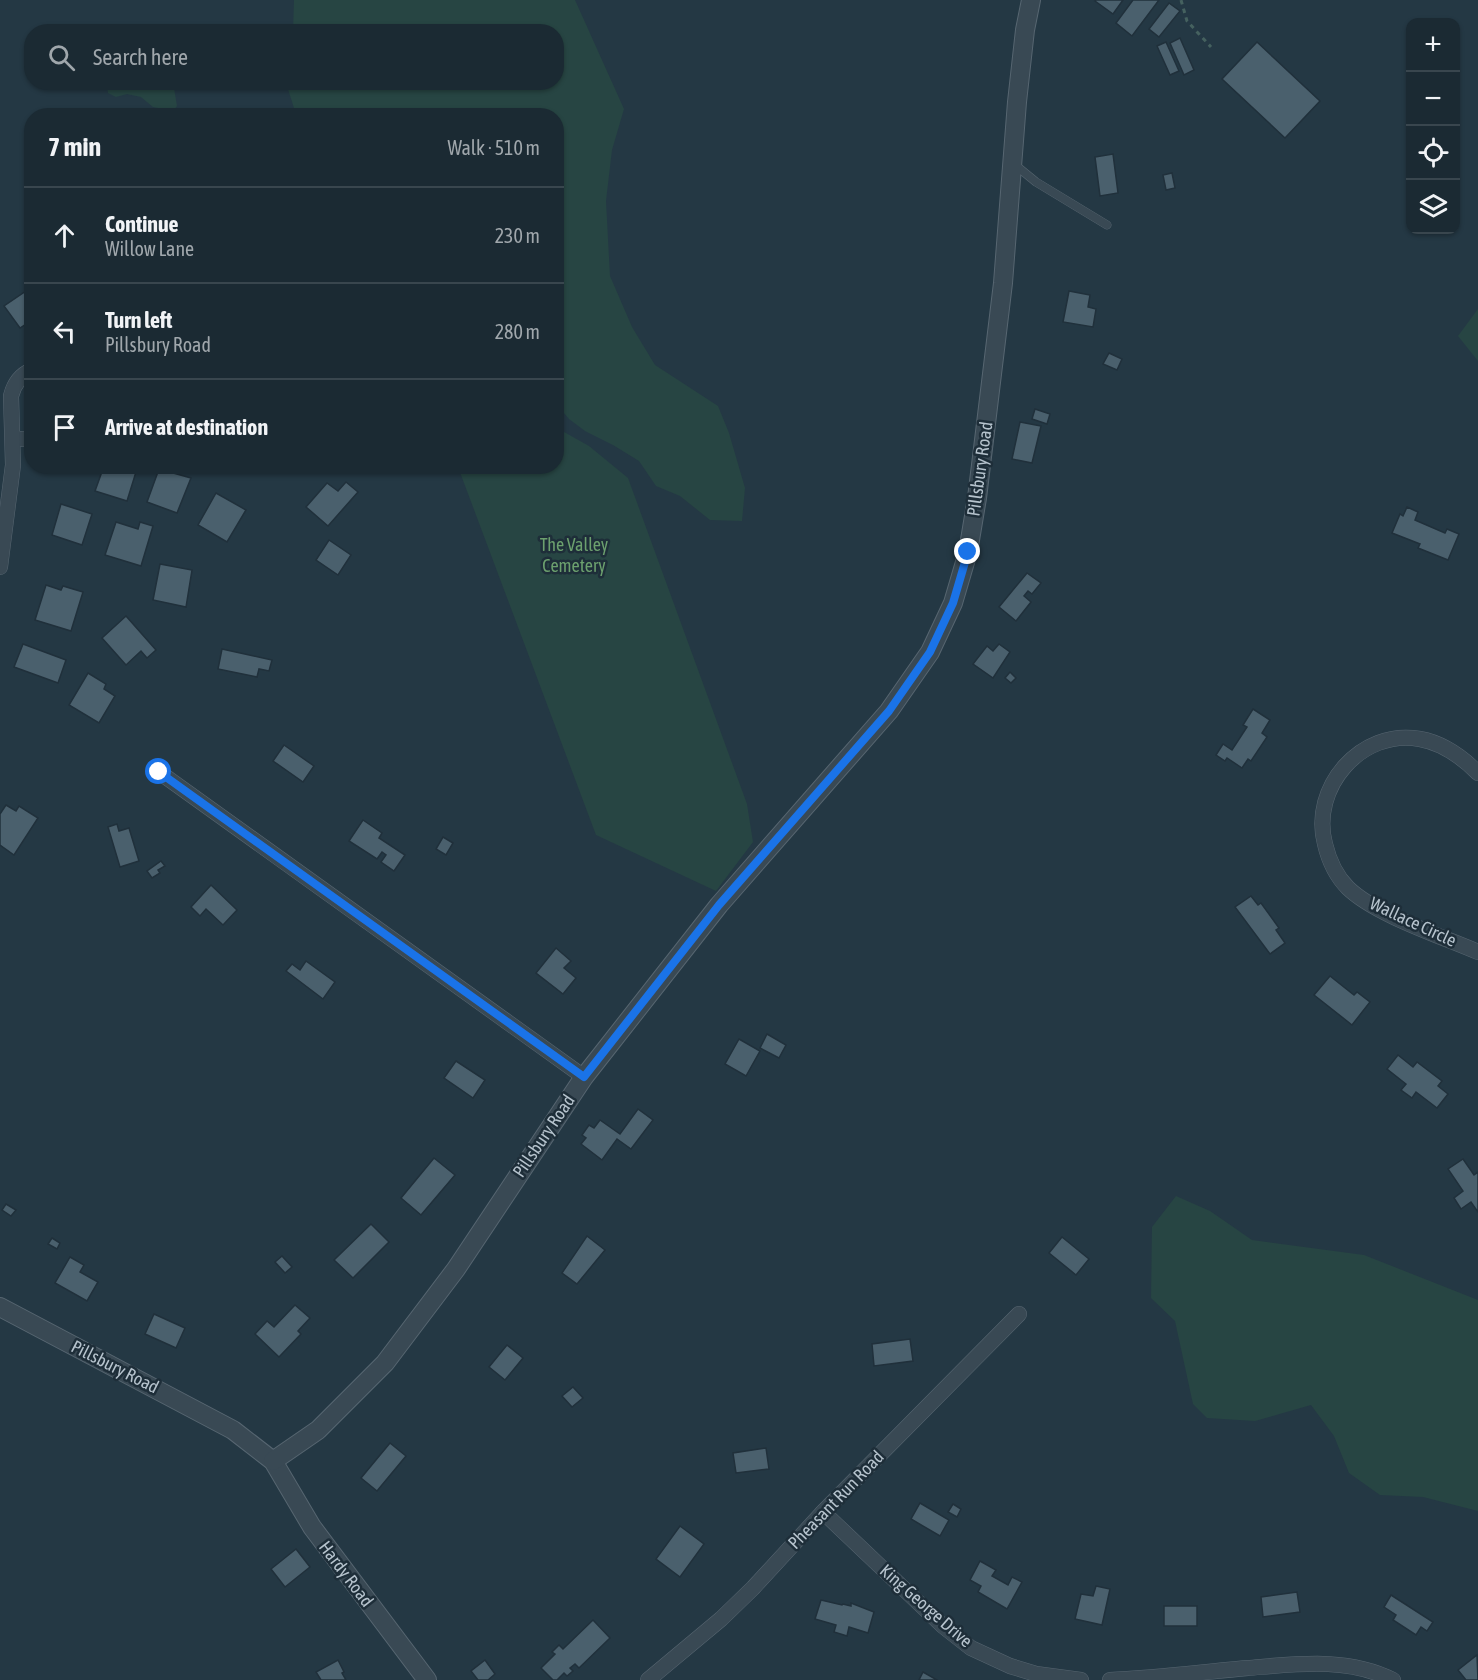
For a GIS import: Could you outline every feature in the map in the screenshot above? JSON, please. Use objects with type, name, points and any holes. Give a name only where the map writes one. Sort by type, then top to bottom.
[{"type":"street","name":"Pillsbury Road","points":[[0,1307],[233,1430],[273,1461],[318,1430],[385,1364],[456,1269],[584,1077],[719,905],[889,711],[930,652],[953,603],[968,552],[977,498],[1003,283],[1024,40],[1031,0]]},
{"type":"street","points":[[0,567],[11,488],[13,439],[11,396],[13,387],[24,375]]},
{"type":"street","points":[[13,439],[24,439]]},
{"type":"street","name":"Wallace Circle","points":[[1478,773],[1453,752],[1438,744],[1420,738],[1385,741],[1368,747],[1340,772],[1330,787],[1324,804],[1322,822],[1328,857],[1336,874],[1348,888],[1378,909],[1478,952]]},
{"type":"street","points":[[159,772],[584,1077]]},
{"type":"street","name":"Pheasant Run Road","points":[[648,1680],[722,1619],[823,1512],[1019,1314]]},
{"type":"street","name":"Hardy Road","points":[[273,1461],[312,1527],[427,1680]]},
{"type":"street","name":"King George Drive","points":[[823,1512],[943,1626],[972,1648],[1010,1666],[1036,1674],[1081,1680]]},
{"type":"street","points":[[1110,1680],[1310,1663],[1345,1665],[1380,1673],[1393,1680]]},
{"type":"lane","points":[[1012,163],[1036,182],[1107,225]]},
{"type":"path","points":[[1181,0],[1186,21],[1211,47]]},
{"type":"green space","points":[[294,0],[575,0],[624,109],[612,150],[606,201],[610,276],[632,327],[655,365],[718,406],[729,433],[745,488],[742,521],[710,520],[680,496],[656,486],[639,461],[585,431],[564,413],[564,108],[294,108],[288,90],[564,90],[564,24],[293,24]]},
{"type":"green space","points":[[107,90],[174,90],[177,106],[175,108],[158,108],[153,107],[141,97],[127,94],[116,97],[108,93]]},
{"type":"green space","points":[[1478,309],[1478,361],[1458,336]]},
{"type":"green space","name":"The Valley Cemetery","points":[[564,432],[589,446],[628,478],[747,804],[753,842],[716,891],[596,835],[461,474],[564,474]]},
{"type":"green space","points":[[1176,1196],[1210,1211],[1252,1240],[1364,1255],[1478,1300],[1478,1511],[1423,1497],[1380,1495],[1349,1473],[1334,1436],[1311,1405],[1255,1421],[1207,1418],[1193,1404],[1175,1321],[1151,1298],[1152,1227]]},
{"type":"building","points":[[1096,0],[1123,0],[1113,14]]},
{"type":"building","points":[[1133,0],[1159,0],[1132,36],[1116,23]]},
{"type":"building","points":[[1169,3],[1180,11],[1159,37],[1149,29]]},
{"type":"building","points":[[1180,38],[1194,70],[1184,75],[1170,43]]},
{"type":"building","points":[[1166,42],[1179,71],[1170,75],[1157,46]]},
{"type":"building","points":[[1257,42],[1320,101],[1285,138],[1222,79]]},
{"type":"building","points":[[1113,154],[1118,193],[1100,196],[1095,157]]},
{"type":"building","points":[[1172,173],[1175,188],[1166,190],[1163,175]]},
{"type":"building","points":[[1069,291],[1090,295],[1088,307],[1096,309],[1093,327],[1063,322]]},
{"type":"building","points":[[24,292],[24,325],[20,328],[4,306]]},
{"type":"building","points":[[1109,353],[1122,359],[1117,370],[1103,364]]},
{"type":"building","points":[[1035,409],[1050,414],[1047,424],[1032,419]]},
{"type":"building","points":[[1020,422],[1041,426],[1032,463],[1012,459]]},
{"type":"building","points":[[101,474],[135,474],[127,501],[95,491]]},
{"type":"building","points":[[157,474],[177,474],[191,478],[177,513],[147,502]]},
{"type":"building","points":[[346,482],[358,492],[328,526],[306,507],[327,483],[338,491]]},
{"type":"building","points":[[216,493],[246,510],[227,542],[198,525]]},
{"type":"building","points":[[61,504],[92,514],[82,545],[52,535]]},
{"type":"building","points":[[1407,507],[1418,512],[1415,520],[1445,533],[1447,529],[1459,534],[1448,560],[1418,548],[1420,544],[1392,533],[1400,514],[1403,516]]},
{"type":"building","points":[[116,522],[138,529],[140,522],[153,526],[141,566],[105,555]]},
{"type":"building","points":[[329,540],[351,555],[338,575],[316,560]]},
{"type":"building","points":[[160,564],[192,570],[186,607],[153,600]]},
{"type":"building","points":[[1027,573],[1041,583],[1032,594],[1028,591],[1024,596],[1031,602],[1016,621],[999,607]]},
{"type":"building","points":[[46,585],[61,590],[63,586],[83,592],[71,631],[35,620]]},
{"type":"building","points":[[126,616],[156,650],[147,658],[141,651],[126,665],[102,638]]},
{"type":"building","points":[[23,644],[66,660],[58,683],[14,667]]},
{"type":"building","points":[[999,644],[1010,652],[993,678],[973,664],[987,646],[993,651]]},
{"type":"building","points":[[222,649],[272,660],[269,671],[259,669],[257,677],[218,669]]},
{"type":"building","points":[[1010,672],[1016,678],[1011,683],[1005,678]]},
{"type":"building","points":[[88,673],[106,684],[104,689],[115,696],[99,723],[69,705]]},
{"type":"building","points":[[1253,709],[1270,720],[1262,733],[1267,737],[1251,761],[1248,759],[1242,768],[1227,758],[1225,761],[1216,755],[1223,744],[1232,750],[1247,727],[1243,725]]},
{"type":"building","points":[[284,745],[314,766],[303,782],[273,761]]},
{"type":"building","points":[[6,805],[16,811],[19,806],[38,818],[14,855],[0,845],[0,814]]},
{"type":"building","points":[[363,820],[382,833],[379,838],[405,855],[394,871],[381,862],[386,855],[382,852],[377,859],[349,841]]},
{"type":"building","points":[[117,824],[119,831],[129,828],[139,861],[120,867],[108,827]]},
{"type":"building","points":[[443,837],[453,843],[446,855],[436,849]]},
{"type":"building","points":[[161,861],[165,866],[158,870],[160,873],[152,878],[147,871]]},
{"type":"building","points":[[211,885],[237,910],[223,925],[206,909],[200,916],[191,907]]},
{"type":"building","points":[[1251,896],[1258,905],[1261,903],[1279,928],[1276,930],[1285,943],[1270,954],[1235,907]]},
{"type":"building","points":[[556,948],[571,961],[564,968],[576,978],[563,994],[536,973]]},
{"type":"building","points":[[306,961],[335,982],[323,999],[286,971],[292,964],[300,970]]},
{"type":"building","points":[[1330,976],[1354,995],[1357,992],[1370,1002],[1352,1025],[1314,995]]},
{"type":"building","points":[[767,1034],[786,1045],[779,1058],[760,1048]]},
{"type":"building","points":[[739,1039],[760,1051],[746,1076],[725,1064]]},
{"type":"building","points":[[1398,1055],[1413,1067],[1417,1062],[1442,1081],[1438,1086],[1448,1094],[1437,1108],[1416,1092],[1412,1098],[1401,1090],[1406,1084],[1387,1069]]},
{"type":"building","points":[[456,1061],[485,1080],[473,1098],[444,1078]]},
{"type":"building","points":[[638,1109],[653,1120],[631,1149],[617,1139],[602,1160],[581,1144],[586,1138],[582,1135],[589,1125],[594,1128],[600,1120],[620,1134]]},
{"type":"building","points":[[434,1158],[455,1175],[421,1215],[401,1198]]},
{"type":"building","points":[[1463,1159],[1474,1175],[1478,1172],[1478,1212],[1471,1202],[1461,1209],[1454,1198],[1463,1191],[1448,1169]]},
{"type":"building","points":[[6,1204],[16,1210],[11,1216],[2,1210]]},
{"type":"building","points":[[371,1224],[389,1242],[353,1278],[334,1260]]},
{"type":"building","points":[[587,1236],[605,1250],[577,1284],[562,1273]]},
{"type":"building","points":[[1062,1237],[1089,1259],[1076,1275],[1049,1253]]},
{"type":"building","points":[[52,1238],[60,1243],[57,1249],[48,1244]]},
{"type":"building","points":[[282,1256],[292,1267],[285,1273],[275,1262]]},
{"type":"building","points":[[70,1257],[84,1265],[80,1272],[98,1282],[87,1301],[55,1283]]},
{"type":"building","points":[[295,1305],[310,1318],[298,1331],[301,1334],[279,1357],[255,1334],[267,1321],[274,1327]]},
{"type":"building","points":[[154,1314],[185,1328],[176,1348],[145,1334]]},
{"type":"building","points":[[910,1339],[913,1361],[874,1366],[872,1344]]},
{"type":"building","points":[[507,1345],[523,1358],[505,1380],[489,1367]]},
{"type":"building","points":[[573,1387],[583,1398],[572,1407],[562,1396]]},
{"type":"building","points":[[390,1443],[406,1456],[377,1491],[361,1478]]},
{"type":"building","points":[[766,1448],[769,1469],[736,1473],[733,1453]]},
{"type":"building","points":[[920,1503],[949,1520],[940,1536],[911,1519]]},
{"type":"building","points":[[953,1504],[961,1509],[957,1517],[948,1512]]},
{"type":"building","points":[[680,1526],[704,1544],[680,1577],[656,1559]]},
{"type":"building","points":[[296,1549],[310,1567],[285,1587],[271,1569]]},
{"type":"building","points":[[980,1561],[996,1570],[992,1576],[1008,1585],[1012,1577],[1022,1582],[1007,1609],[978,1592],[981,1586],[970,1580]]},
{"type":"building","points":[[1096,1586],[1110,1589],[1102,1625],[1075,1619],[1081,1594],[1093,1596]]},
{"type":"building","points":[[1297,1592],[1300,1612],[1263,1617],[1261,1597]]},
{"type":"building","points":[[1391,1595],[1433,1622],[1427,1631],[1421,1627],[1416,1635],[1393,1620],[1396,1615],[1384,1607]]},
{"type":"building","points":[[821,1600],[851,1606],[851,1603],[874,1612],[868,1633],[849,1627],[847,1636],[834,1632],[836,1625],[815,1619]]},
{"type":"building","points":[[1164,1606],[1197,1606],[1197,1626],[1164,1626]]},
{"type":"building","points":[[593,1620],[610,1638],[579,1668],[575,1664],[570,1668],[573,1671],[567,1676],[564,1673],[557,1680],[553,1680],[541,1668],[555,1654],[552,1652],[559,1645],[563,1649]]},
{"type":"building","points":[[1477,1655],[1478,1680],[1466,1680],[1458,1670]]},
{"type":"building","points":[[338,1660],[346,1680],[321,1680],[316,1672]]},
{"type":"building","points":[[485,1660],[495,1674],[488,1680],[478,1680],[471,1671]]},
{"type":"building","points":[[923,1672],[937,1680],[919,1680]]},
{"type":"route","points":[[159,772],[584,1077],[719,905],[889,711],[930,652],[953,603],[968,552]]}]
